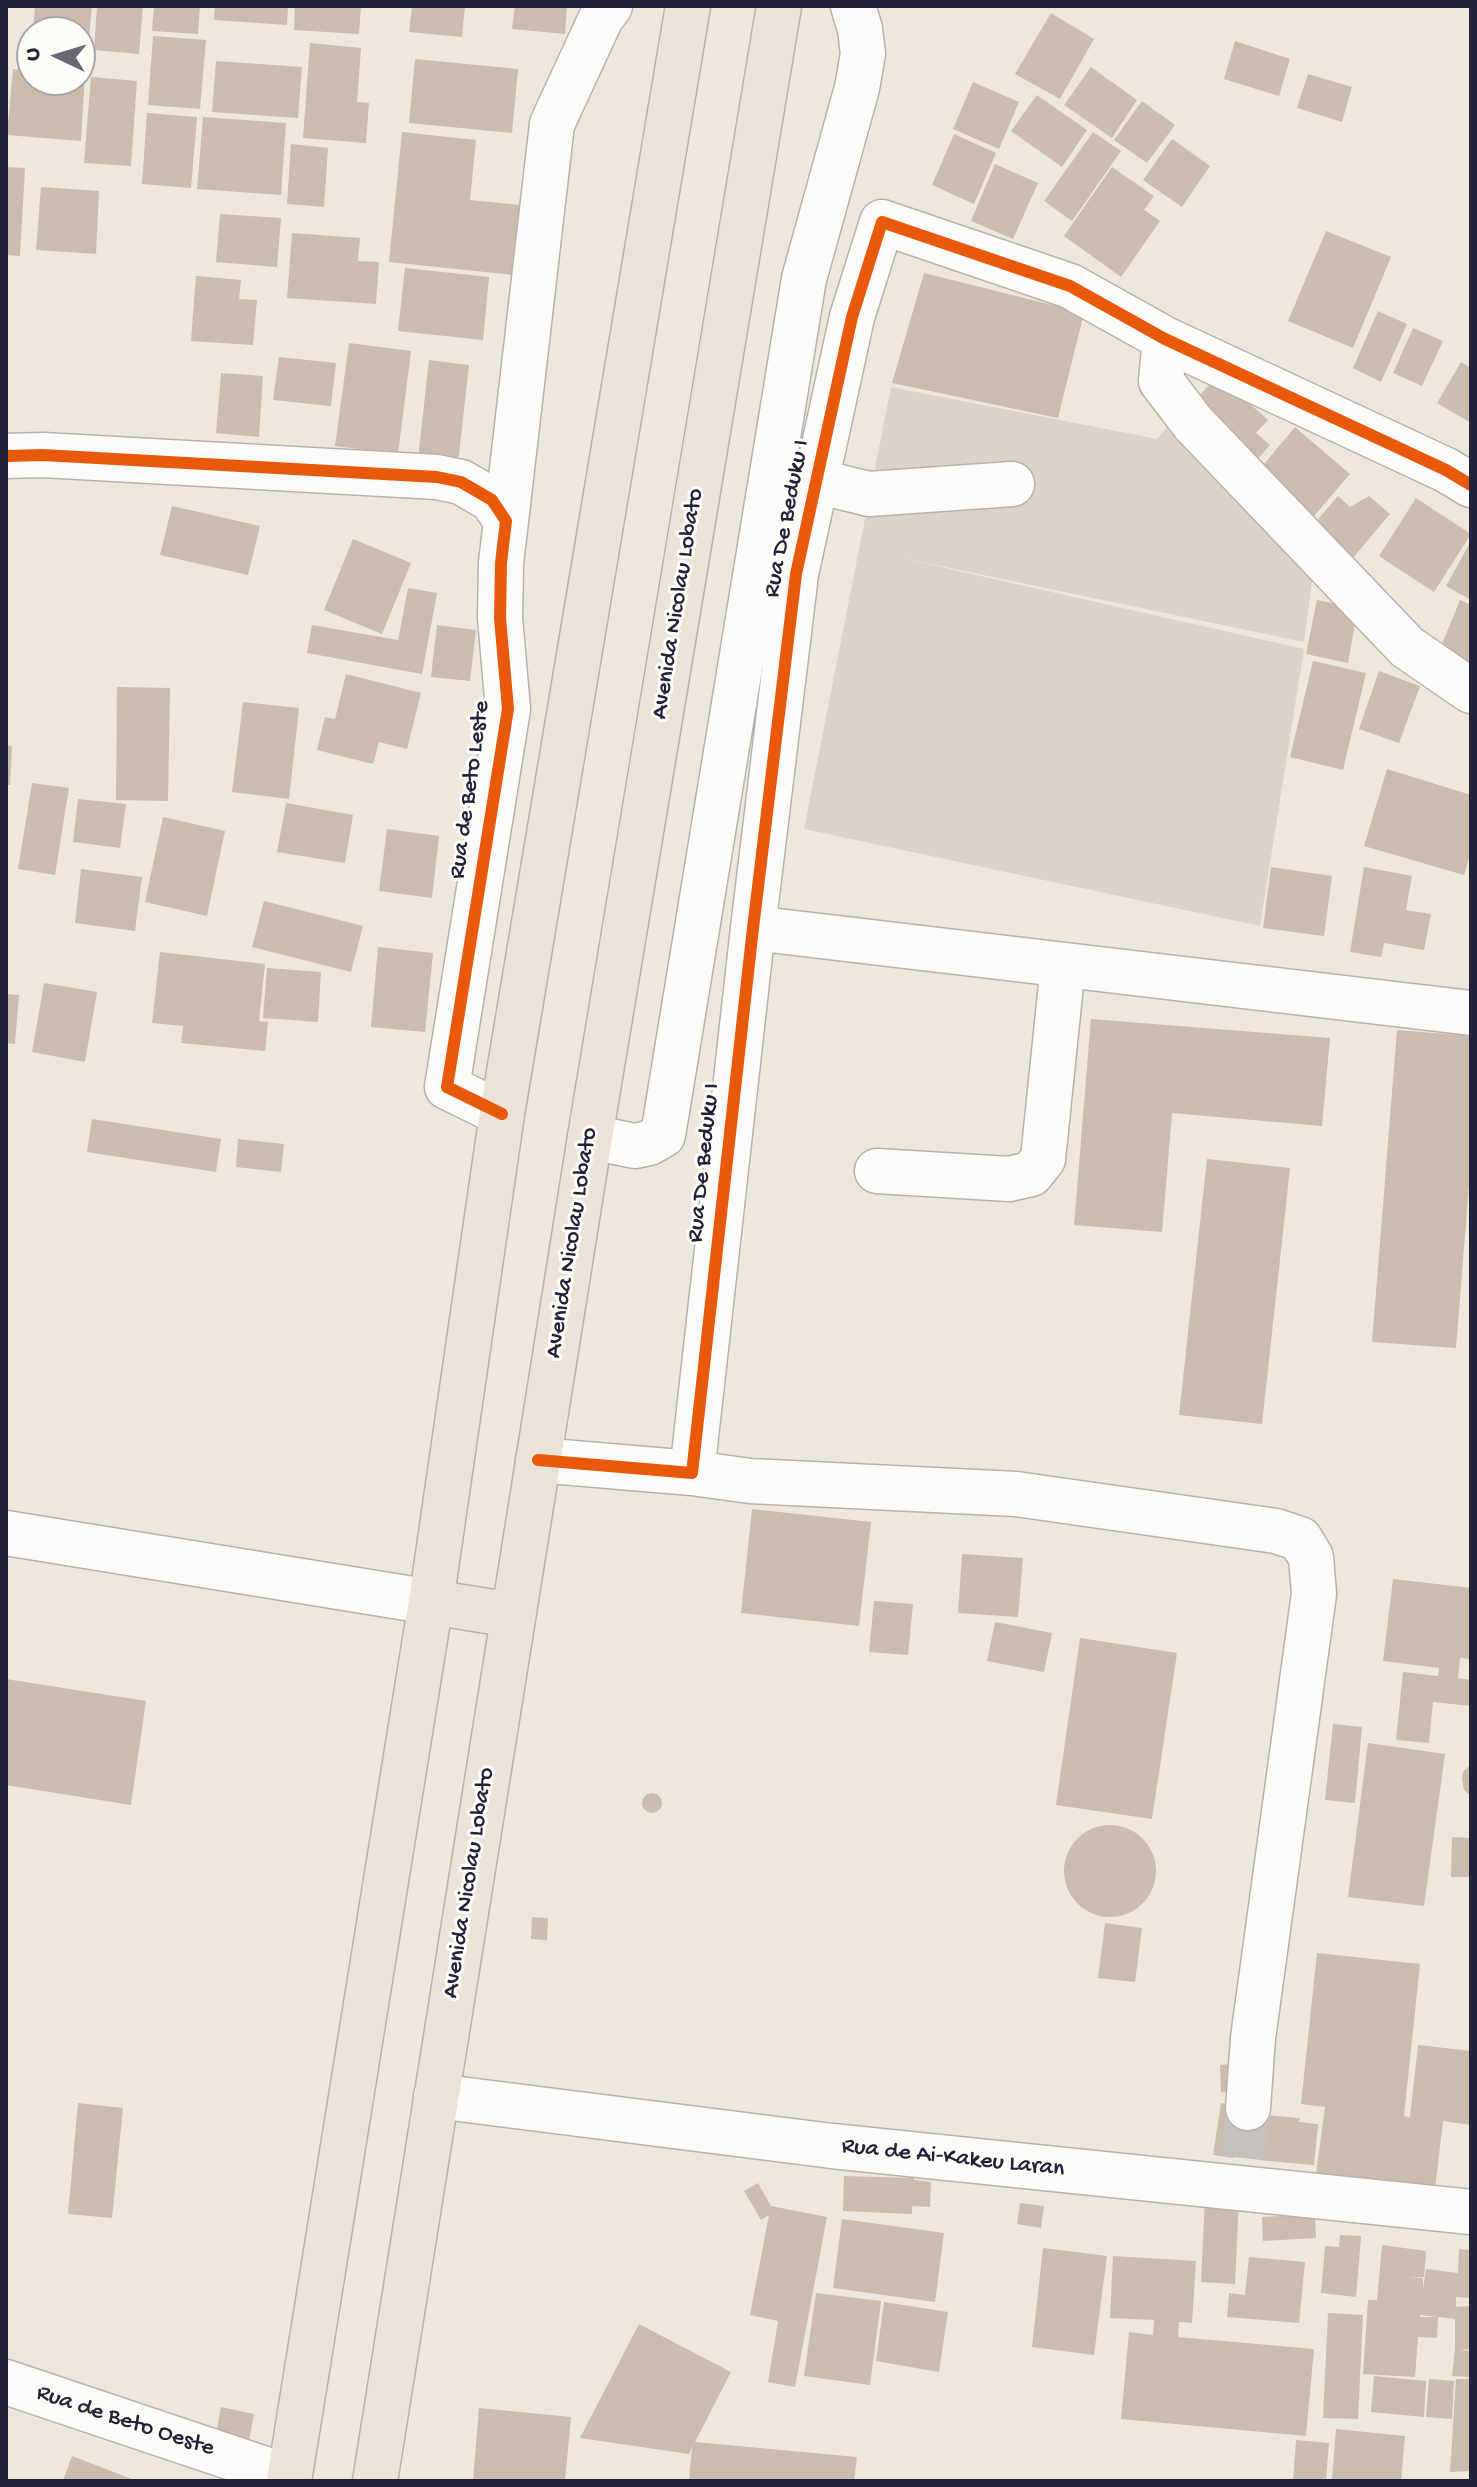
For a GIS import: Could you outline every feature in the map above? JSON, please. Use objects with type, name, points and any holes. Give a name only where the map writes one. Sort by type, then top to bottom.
[{"type":"main road","points":[[289,2479],[431,1602],[502,1114],[688,6]]},
{"type":"main road","name":"Avenida Nicolau Lobato","points":[[375,2481],[611,1008],[779,6]]},
{"type":"main road","points":[[431,1602],[512,1615]]},
{"type":"street","points":[[506,521],[552,124],[601,18],[610,6]]},
{"type":"street","points":[[590,1137],[635,1146],[663,1135],[804,279],[857,88],[863,54],[853,6]]},
{"type":"street","points":[[804,279],[882,222],[1070,286],[1165,339],[1446,470],[1471,485]]},
{"type":"street","name":"Rua De Beduku I","points":[[692,1473],[796,574],[852,317],[882,222]]},
{"type":"street","points":[[1165,339],[1161,381],[1193,423],[1407,647],[1471,691]]},
{"type":"street","points":[[6,456],[43,455],[437,477],[461,482],[481,492],[492,500],[506,521]]},
{"type":"street","points":[[816,481],[869,494],[1012,484]]},
{"type":"street","name":"Rua de Beto Leste","points":[[502,1114],[447,1087],[508,709],[500,618],[506,521]]},
{"type":"street","points":[[753,928],[1471,1013]]},
{"type":"street","points":[[877,1171],[1009,1179],[1031,1174],[1043,1159],[1063,965]]},
{"type":"street","points":[[538,1460],[750,1481],[1016,1494],[1276,1531],[1300,1539],[1311,1557],[1314,1594],[1253,2038],[1248,2108]]},
{"type":"street","points":[[6,1533],[431,1602]]},
{"type":"street","name":"Rua de Ai-Kakeu Laran","points":[[436,2096],[832,2146],[1242,2173],[1471,2212]]},
{"type":"street","name":"Rua de Beto Oeste","points":[[6,2382],[289,2479]]},
{"type":"shaded area","points":[[891,387],[1157,439],[1169,425],[1313,574],[1304,642],[897,557],[1304,649],[1260,926],[804,829]]},
{"type":"building","points":[[35,6],[92,6],[91,16],[34,16]]},
{"type":"building","points":[[97,6],[143,6],[139,54],[96,50]]},
{"type":"building","points":[[154,6],[200,6],[198,34],[152,31]]},
{"type":"building","points":[[215,6],[288,6],[287,25],[214,20]]},
{"type":"building","points":[[295,6],[361,6],[359,34],[294,30]]},
{"type":"building","points":[[412,6],[465,6],[462,37],[409,32]]},
{"type":"building","points":[[515,6],[567,6],[565,34],[512,29]]},
{"type":"building","points":[[1051,13],[1094,39],[1060,99],[1015,74]]},
{"type":"building","points":[[153,36],[206,40],[200,109],[148,105]]},
{"type":"building","points":[[1235,41],[1290,59],[1279,96],[1224,79]]},
{"type":"building","points":[[310,43],[361,48],[357,102],[369,103],[366,143],[303,138]]},
{"type":"building","points":[[415,59],[518,69],[512,133],[409,123]]},
{"type":"building","points":[[216,61],[302,67],[298,118],[212,112]]},
{"type":"building","points":[[1091,67],[1137,100],[1112,138],[1064,105]]},
{"type":"building","points":[[13,69],[16,69],[16,96],[84,96],[81,141],[7,135]]},
{"type":"building","points":[[1308,74],[1352,87],[1342,122],[1297,108]]},
{"type":"building","points":[[96,77],[137,81],[131,166],[84,163],[89,96],[96,96]]},
{"type":"building","points":[[973,82],[1019,102],[999,149],[953,129]]},
{"type":"building","points":[[1037,95],[1087,130],[1062,167],[1011,131]]},
{"type":"building","points":[[1142,101],[1175,125],[1147,163],[1114,140]]},
{"type":"building","points":[[147,113],[197,117],[191,188],[142,184]]},
{"type":"building","points":[[203,117],[286,123],[281,195],[197,189]]},
{"type":"building","points":[[402,132],[476,140],[470,200],[521,205],[514,275],[389,262]]},
{"type":"building","points":[[1093,132],[1121,151],[1072,221],[1044,201]]},
{"type":"building","points":[[954,134],[996,153],[974,204],[932,185]]},
{"type":"building","points":[[1172,139],[1210,166],[1182,207],[1143,180]]},
{"type":"building","points":[[291,144],[328,148],[324,207],[287,204]]},
{"type":"building","points":[[995,164],[1038,183],[1013,239],[971,221]]},
{"type":"building","points":[[6,167],[25,168],[20,256],[6,255]]},
{"type":"building","points":[[1112,167],[1154,196],[1144,210],[1160,221],[1121,277],[1064,236]]},
{"type":"building","points":[[41,187],[99,191],[96,254],[36,250]]},
{"type":"building","points":[[220,214],[281,218],[277,267],[216,262]]},
{"type":"building","points":[[1326,231],[1391,257],[1353,348],[1288,321]]},
{"type":"building","points":[[292,233],[360,238],[358,261],[379,262],[376,304],[287,298]]},
{"type":"building","points":[[405,268],[489,277],[483,340],[398,331]]},
{"type":"building","points":[[924,273],[1084,313],[1058,418],[892,383]]},
{"type":"building","points":[[196,276],[241,280],[239,299],[257,300],[253,345],[191,341]]},
{"type":"building","points":[[1378,311],[1407,324],[1381,382],[1353,368]]},
{"type":"building","points":[[1413,328],[1443,341],[1422,386],[1393,373]]},
{"type":"building","points":[[349,343],[411,351],[398,454],[335,446]]},
{"type":"building","points":[[279,357],[336,363],[331,406],[273,400]]},
{"type":"building","points":[[429,360],[469,365],[458,463],[418,459]]},
{"type":"building","points":[[1461,362],[1471,368],[1471,423],[1437,403]]},
{"type":"building","points":[[221,373],[263,376],[259,437],[216,433]]},
{"type":"building","points":[[1218,375],[1268,420],[1256,433],[1270,445],[1256,461],[1192,404]]},
{"type":"building","points":[[1295,427],[1350,474],[1314,516],[1259,470]]},
{"type":"building","points":[[1338,496],[1350,507],[1369,496],[1390,514],[1352,559],[1313,525]]},
{"type":"building","points":[[1416,498],[1471,534],[1434,592],[1379,556]]},
{"type":"building","points":[[172,506],[260,526],[248,575],[160,555]]},
{"type":"building","points":[[353,539],[411,563],[382,634],[324,610]]},
{"type":"building","points":[[1471,541],[1471,600],[1446,586]]},
{"type":"building","points":[[408,588],[437,593],[422,674],[307,653],[312,625],[398,640]]},
{"type":"building","points":[[1317,600],[1358,608],[1348,663],[1306,654]]},
{"type":"building","points":[[1460,600],[1471,605],[1471,663],[1440,649]]},
{"type":"building","points":[[437,625],[476,630],[470,681],[431,677]]},
{"type":"building","points":[[1313,661],[1366,673],[1343,770],[1290,757]]},
{"type":"building","points":[[1379,671],[1420,686],[1399,743],[1359,729]]},
{"type":"building","points":[[346,674],[421,693],[407,749],[379,742],[373,764],[317,750],[325,717],[335,719]]},
{"type":"building","points":[[117,687],[170,688],[168,801],[116,800]]},
{"type":"building","points":[[243,702],[299,708],[289,799],[232,792]]},
{"type":"building","points":[[6,745],[12,746],[10,785],[6,785]]},
{"type":"building","points":[[1387,769],[1471,795],[1471,852],[1464,875],[1364,846]]},
{"type":"building","points":[[32,783],[69,788],[55,875],[18,869]]},
{"type":"building","points":[[78,799],[126,804],[120,848],[73,842]]},
{"type":"building","points":[[286,803],[353,815],[345,863],[277,852]]},
{"type":"building","points":[[163,817],[225,831],[207,916],[145,902]]},
{"type":"building","points":[[387,829],[439,836],[432,898],[379,891]]},
{"type":"building","points":[[1271,867],[1332,876],[1324,936],[1263,928]]},
{"type":"building","points":[[1364,867],[1412,876],[1406,910],[1431,914],[1424,950],[1384,943],[1381,957],[1350,952]]},
{"type":"building","points":[[81,869],[142,877],[135,931],[75,923]]},
{"type":"building","points":[[264,901],[363,926],[351,972],[252,947]]},
{"type":"building","points":[[378,947],[433,953],[425,1032],[371,1027]]},
{"type":"building","points":[[160,952],[265,964],[259,1021],[268,1022],[265,1051],[181,1043],[183,1026],[152,1023]]},
{"type":"building","points":[[267,968],[321,972],[318,1022],[263,1018]]},
{"type":"building","points":[[44,983],[97,992],[85,1062],[32,1052]]},
{"type":"building","points":[[6,994],[19,995],[15,1044],[6,1043]]},
{"type":"building","points":[[1091,1019],[1330,1038],[1322,1126],[1172,1113],[1162,1232],[1074,1225]]},
{"type":"building","points":[[1397,1030],[1471,1036],[1471,1160],[1456,1348],[1372,1342]]},
{"type":"building","points":[[92,1119],[221,1139],[216,1172],[87,1152]]},
{"type":"building","points":[[238,1139],[284,1144],[281,1172],[236,1167]]},
{"type":"building","points":[[1207,1159],[1290,1168],[1262,1424],[1179,1415]]},
{"type":"building","points":[[752,1509],[871,1522],[859,1626],[741,1613]]},
{"type":"building","points":[[962,1554],[1023,1558],[1018,1617],[958,1613]]},
{"type":"building","points":[[1393,1579],[1471,1588],[1471,1659],[1460,1658],[1458,1678],[1471,1680],[1471,1706],[1433,1702],[1429,1743],[1396,1740],[1403,1672],[1438,1676],[1439,1668],[1383,1661]]},
{"type":"building","points":[[874,1601],[913,1604],[908,1655],[869,1652]]},
{"type":"building","points":[[995,1622],[1052,1633],[1044,1672],[987,1661]]},
{"type":"building","points":[[1080,1638],[1177,1653],[1152,1819],[1056,1805]]},
{"type":"building","points":[[6,1679],[146,1701],[131,1805],[6,1785]]},
{"type":"building","points":[[1333,1724],[1362,1727],[1355,1803],[1325,1800]]},
{"type":"building","points":[[1368,1743],[1445,1754],[1424,1906],[1348,1897]]},
{"type":"building","points":[[1471,1764],[1471,1796],[1464,1790],[1462,1779],[1463,1772]]},
{"type":"building","points":[[652,1793],[659,1796],[662,1803],[659,1810],[652,1813],[645,1810],[642,1803],[645,1796]]},
{"type":"building","points":[[1110,1825],[1128,1829],[1142,1839],[1152,1853],[1156,1871],[1152,1889],[1142,1903],[1128,1913],[1110,1917],[1092,1913],[1078,1903],[1068,1889],[1064,1871],[1068,1853],[1078,1839],[1092,1829]]},
{"type":"building","points":[[1452,1837],[1471,1838],[1471,1877],[1451,1877]]},
{"type":"building","points":[[532,1917],[548,1918],[547,1940],[531,1939]]},
{"type":"building","points":[[1105,1923],[1142,1928],[1135,1982],[1098,1978]]},
{"type":"building","points":[[1317,1953],[1420,1964],[1404,2116],[1410,2117],[1418,2045],[1471,2051],[1471,2125],[1443,2121],[1435,2189],[1316,2174],[1325,2107],[1301,2104]]},
{"type":"building","points":[[1242,2063],[1245,2090],[1221,2092],[1220,2065]]},
{"type":"building","points":[[78,2103],[123,2108],[112,2218],[68,2214]]},
{"type":"building","points":[[1221,2103],[1262,2110],[1256,2158],[1237,2156],[1241,2113],[1234,2158],[1213,2155]]},
{"type":"building","points":[[1263,2115],[1300,2118],[1299,2122],[1318,2124],[1314,2165],[1258,2160]]},
{"type":"building","points":[[844,2176],[914,2178],[931,2182],[930,2207],[912,2206],[912,2214],[843,2211]]},
{"type":"building","points":[[758,2183],[771,2206],[827,2217],[795,2387],[768,2382],[778,2321],[750,2315],[769,2215],[761,2220],[744,2191]]},
{"type":"building","points":[[1205,2197],[1239,2199],[1235,2284],[1201,2282]]},
{"type":"building","points":[[1020,2203],[1044,2206],[1041,2228],[1017,2224]]},
{"type":"building","points":[[1315,2214],[1316,2238],[1263,2241],[1262,2217]]},
{"type":"building","points":[[842,2219],[944,2233],[935,2302],[833,2288]]},
{"type":"building","points":[[1340,2235],[1361,2236],[1356,2297],[1321,2293],[1325,2246],[1339,2247]]},
{"type":"building","points":[[1382,2245],[1426,2251],[1424,2277],[1409,2277],[1423,2278],[1423,2290],[1426,2269],[1458,2273],[1459,2249],[1471,2250],[1471,2298],[1456,2297],[1456,2307],[1471,2306],[1471,2349],[1460,2350],[1471,2351],[1471,2377],[1452,2376],[1455,2319],[1438,2317],[1437,2338],[1418,2337],[1415,2377],[1363,2374],[1368,2300],[1377,2300]]},
{"type":"building","points":[[1043,2248],[1107,2256],[1094,2355],[1032,2347]]},
{"type":"building","points":[[1113,2256],[1196,2261],[1192,2323],[1179,2322],[1178,2337],[1314,2349],[1306,2436],[1121,2419],[1129,2332],[1153,2335],[1154,2320],[1110,2318]]},
{"type":"building","points":[[1249,2257],[1305,2262],[1299,2323],[1227,2317],[1229,2293],[1245,2295]]},
{"type":"building","points":[[816,2293],[881,2301],[870,2385],[804,2376]]},
{"type":"building","points":[[884,2302],[948,2312],[939,2372],[876,2361]]},
{"type":"building","points":[[1328,2313],[1363,2315],[1358,2419],[1323,2418]]},
{"type":"building","points":[[639,2324],[731,2372],[695,2442],[857,2457],[854,2481],[689,2481],[692,2447],[689,2454],[580,2438]]},
{"type":"building","points":[[1374,2376],[1426,2381],[1424,2417],[1371,2412]]},
{"type":"building","points":[[1429,2379],[1454,2381],[1452,2419],[1426,2417]]},
{"type":"building","points":[[1456,2379],[1471,2379],[1471,2471],[1450,2472]]},
{"type":"building","points":[[221,2407],[254,2414],[248,2446],[215,2440]]},
{"type":"building","points":[[479,2408],[571,2417],[565,2481],[473,2481]]},
{"type":"building","points":[[1336,2429],[1405,2436],[1401,2481],[1332,2480]]},
{"type":"building","points":[[1296,2440],[1329,2443],[1326,2481],[1293,2481]]},
{"type":"building","points":[[72,2456],[137,2481],[63,2481]]},
{"type":"tunnel","points":[[1243,2158],[1248,2108]]},
{"type":"cycle path","points":[[538,1460],[692,1473],[796,574],[852,317],[882,222],[1070,286],[1165,339],[1446,470],[1471,485]]},
{"type":"cycle path","points":[[6,456],[43,455],[437,477],[461,482],[492,500],[506,521],[500,618],[508,709],[447,1087],[502,1114]]}]
